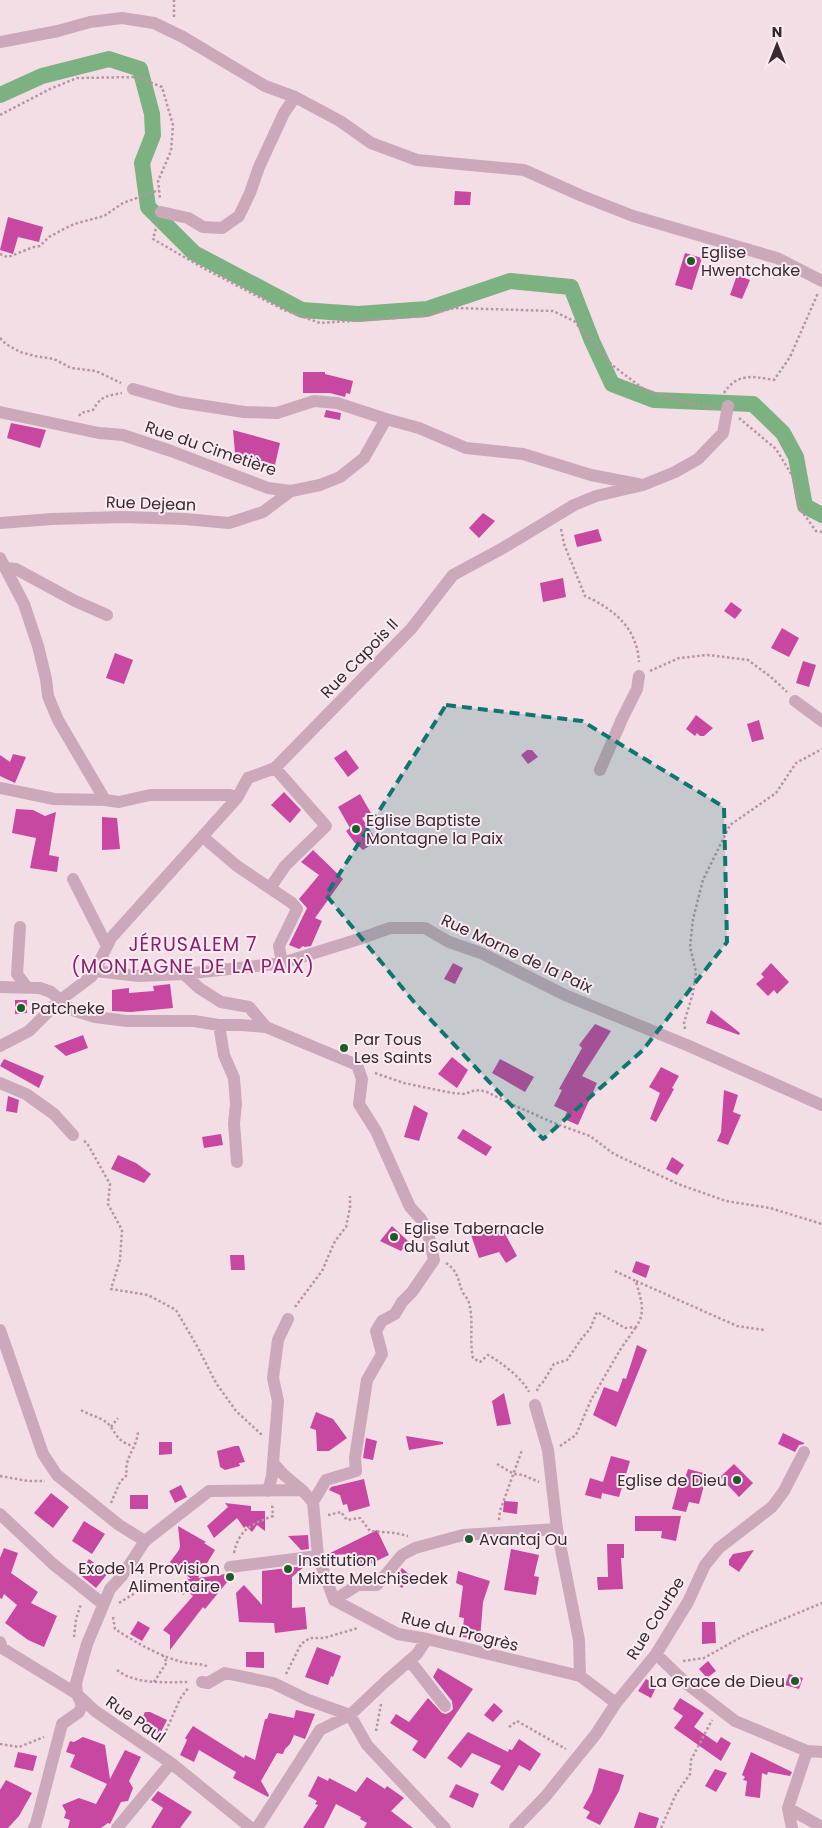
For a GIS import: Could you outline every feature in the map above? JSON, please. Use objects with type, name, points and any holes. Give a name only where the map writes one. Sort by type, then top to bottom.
[{"type":"street","points":[[0,42],[58,31],[90,22],[122,18],[154,23],[183,37],[266,86],[295,97],[340,121],[371,143],[418,160],[524,170],[633,216],[777,258],[820,286]]},
{"type":"street","points":[[161,212],[188,218],[203,226],[222,228],[238,216],[284,113],[295,97]]},
{"type":"street","points":[[133,389],[179,402],[244,412],[277,414],[314,401],[337,403],[419,428],[466,448],[522,454],[591,475],[644,485]]},
{"type":"street","name":"Rue Capois II","points":[[0,1046],[29,1031],[59,1000],[91,977],[96,971],[111,938],[237,798],[248,778],[275,768],[411,629],[453,575],[503,548],[574,505],[596,496],[644,485],[675,472],[698,459],[723,433],[723,401]]},
{"type":"street","name":"Rue du Cimetière","points":[[0,412],[99,433],[123,435],[268,488],[292,491],[320,485],[340,477],[364,458],[386,419]]},
{"type":"street","name":"Rue Dejean","points":[[0,523],[123,517],[185,519],[229,524],[263,512],[292,491]]},
{"type":"street","points":[[2,563],[75,601],[107,614]]},
{"type":"street","points":[[2,563],[24,604],[38,646],[48,696],[58,720],[105,800]]},
{"type":"street","points":[[600,770],[637,690],[639,676]]},
{"type":"street","points":[[795,701],[822,721]]},
{"type":"street","points":[[270,888],[285,866],[326,826],[275,768]]},
{"type":"street","points":[[0,788],[54,800],[105,800],[118,802],[150,795],[230,795],[237,798]]},
{"type":"street","points":[[203,837],[237,866],[298,909],[279,946],[282,963]]},
{"type":"street","points":[[73,879],[108,946]]},
{"type":"street","points":[[20,927],[17,974],[26,986]]},
{"type":"street","name":"Rue Morne de la Paix","points":[[96,971],[139,976],[184,974],[282,963],[390,928],[425,928],[449,942],[481,953],[565,994],[822,1105]]},
{"type":"street","points":[[184,974],[199,988],[221,1002],[249,1007],[266,1027]]},
{"type":"street","points":[[0,986],[40,988],[51,992],[72,1010],[94,1017],[127,1021],[194,1021],[219,1025],[266,1027],[357,1065],[362,1079],[358,1104],[376,1131],[410,1207],[421,1218],[427,1229],[434,1260],[395,1314],[382,1321],[376,1331],[382,1354],[367,1380],[355,1458],[356,1471],[326,1480],[313,1502]]},
{"type":"street","points":[[219,1025],[224,1054],[234,1078],[236,1104],[234,1123],[237,1162]]},
{"type":"street","points":[[0,1084],[26,1094],[54,1114],[73,1135]]},
{"type":"street","points":[[272,1491],[278,1401],[273,1378],[278,1340],[288,1319]]},
{"type":"street","points":[[0,1330],[43,1454],[57,1475],[119,1525],[146,1542]]},
{"type":"street","points":[[535,1405],[548,1450],[557,1529],[579,1640],[580,1676]]},
{"type":"street","name":"Rue Courbe","points":[[515,1828],[545,1797],[596,1734],[616,1703],[656,1654],[688,1602],[705,1566],[719,1548],[772,1507],[784,1491],[804,1452]]},
{"type":"street","points":[[273,1463],[313,1502],[318,1556],[334,1600],[358,1585],[377,1585],[402,1555],[415,1548],[480,1532],[498,1534],[557,1529]]},
{"type":"street","points":[[34,1828],[62,1724],[79,1712],[82,1706],[77,1694],[76,1683],[87,1644],[110,1589],[122,1576],[146,1542],[209,1490],[302,1490]]},
{"type":"street","points":[[0,1514],[102,1607]]},
{"type":"street","points":[[230,1567],[318,1556]]},
{"type":"street","name":"Rue du Progrès","points":[[334,1600],[398,1634],[427,1639],[580,1676],[616,1703]]},
{"type":"street","points":[[258,1828],[320,1730],[350,1715],[418,1654],[427,1639]]},
{"type":"street","name":"Rue Paul","points":[[1,1646],[77,1694],[95,1711],[171,1763],[251,1828]]},
{"type":"street","points":[[656,1654],[687,1684],[735,1721],[806,1751],[822,1752]]},
{"type":"street","points":[[410,1661],[445,1706]]},
{"type":"street","points":[[202,1682],[208,1683],[225,1673],[273,1683],[308,1700],[350,1715],[367,1745],[445,1828]]},
{"type":"street","points":[[792,1828],[788,1808],[806,1751]]},
{"type":"street","points":[[117,1828],[171,1763]]},
{"type":"street","points":[[788,1808],[822,1827]]},
{"type":"path","points":[[0,115],[50,89],[77,78],[137,77],[162,87],[173,125],[171,151],[158,181],[161,212],[153,239],[205,269],[284,310],[320,323],[425,316],[454,308],[553,310],[574,321],[612,364],[645,390],[695,405],[714,408],[723,401],[727,388],[738,379],[754,376],[774,380],[790,357],[820,286]]},
{"type":"path","points":[[0,254],[7,257],[22,253],[32,247],[40,246],[49,237],[74,224],[104,216],[123,203],[159,190]]},
{"type":"path","points":[[0,338],[20,352],[54,359],[71,368],[96,371],[133,389]]},
{"type":"path","points":[[70,427],[81,413],[93,410],[99,400],[110,394],[120,394],[133,389]]},
{"type":"path","points":[[714,408],[723,401]]},
{"type":"path","points":[[723,401],[749,427],[776,449],[792,476],[798,506],[816,530],[822,532]]},
{"type":"path","points":[[558,516],[564,544],[585,596],[604,604],[621,618],[638,648],[639,676],[679,658],[708,655],[748,660],[771,677],[795,701]]},
{"type":"path","points":[[689,1046],[684,1023],[694,993],[696,972],[690,947],[692,919],[703,880],[730,826],[776,793],[796,763],[822,749]]},
{"type":"path","points":[[359,1071],[452,1093],[465,1094],[475,1090],[485,1091],[546,1120],[590,1136],[614,1154],[678,1184],[726,1201],[770,1208],[822,1224]]},
{"type":"path","points":[[73,1135],[87,1143],[110,1184],[108,1204],[122,1230],[120,1260],[111,1289],[148,1295],[176,1310],[216,1383],[236,1411],[274,1446]]},
{"type":"path","points":[[288,1319],[303,1294],[322,1271],[335,1241],[346,1227],[350,1208],[350,1196]]},
{"type":"path","points":[[434,1260],[445,1262],[455,1270],[469,1302],[473,1332],[471,1348],[474,1358],[480,1362],[488,1355],[496,1359],[526,1387],[535,1405]]},
{"type":"path","points":[[615,1271],[737,1326],[764,1330]]},
{"type":"path","points":[[548,1450],[564,1444],[576,1435],[591,1400],[620,1350],[642,1318],[636,1281]]},
{"type":"path","points":[[535,1405],[538,1387],[554,1364],[567,1360],[590,1329],[597,1312],[625,1328],[636,1326]]},
{"type":"path","points":[[81,1410],[90,1416],[103,1420],[111,1427],[115,1436],[123,1444],[133,1446]]},
{"type":"path","points":[[111,1427],[118,1418]]},
{"type":"path","points":[[106,1514],[120,1482],[128,1475],[125,1468],[133,1446],[137,1441],[138,1432]]},
{"type":"path","points":[[498,1534],[500,1511],[522,1450]]},
{"type":"path","points":[[496,1464],[514,1474],[523,1475],[541,1483]]},
{"type":"path","points":[[0,1481],[1,1477],[54,1482]]},
{"type":"path","points":[[230,1567],[242,1532],[253,1524],[273,1516],[272,1491]]},
{"type":"path","points":[[316,1522],[330,1513],[341,1512],[348,1520],[360,1518],[370,1531],[408,1535],[415,1548]]},
{"type":"path","points":[[110,1589],[115,1586],[128,1589],[142,1589],[163,1585],[185,1594]]},
{"type":"path","points":[[102,1607],[125,1600],[142,1589]]},
{"type":"path","points":[[667,1664],[704,1658],[745,1635],[822,1603]]},
{"type":"path","points":[[102,1607],[113,1617],[115,1629],[145,1647],[183,1662],[200,1663],[225,1673]]},
{"type":"path","points":[[280,1687],[301,1644],[310,1638],[324,1638],[363,1626],[379,1625]]},
{"type":"path","points":[[154,1682],[167,1662],[162,1654]]},
{"type":"path","points":[[117,1670],[123,1674],[154,1682],[193,1682],[180,1699],[156,1753]]},
{"type":"path","points":[[375,1753],[376,1729],[386,1681]]},
{"type":"path","points":[[661,1828],[676,1794],[690,1774],[691,1760],[713,1718],[721,1710]]},
{"type":"path","points":[[509,1727],[518,1721],[578,1756]]},
{"type":"path","points":[[0,1744],[19,1747],[33,1740],[59,1734]]},
{"type":"highlighted area","points":[[446,705],[582,721],[724,807],[727,942],[643,1050],[543,1139],[414,1002],[326,895]]},
{"type":"building","points":[[455,191],[471,192],[470,205],[454,205]]},
{"type":"building","points":[[8,217],[43,227],[39,242],[18,237],[13,254],[0,250]]},
{"type":"building","points":[[685,253],[702,258],[692,290],[675,285]]},
{"type":"building","points":[[737,275],[750,280],[742,299],[730,295]]},
{"type":"building","points":[[303,372],[325,372],[325,374],[353,381],[350,394],[346,393],[345,397],[330,393],[303,393]]},
{"type":"building","points":[[326,410],[341,413],[340,420],[324,417]]},
{"type":"building","points":[[11,423],[46,430],[40,448],[7,438]]},
{"type":"building","points":[[233,430],[280,443],[275,465],[235,453]]},
{"type":"building","points":[[483,513],[495,521],[479,538],[469,528]]},
{"type":"building","points":[[598,529],[602,541],[577,547],[574,535]]},
{"type":"building","points":[[563,578],[566,597],[543,602],[540,583]]},
{"type":"building","points":[[731,602],[742,610],[735,619],[724,611]]},
{"type":"building","points":[[782,628],[799,638],[789,657],[771,648]]},
{"type":"building","points":[[115,653],[133,660],[124,684],[106,678]]},
{"type":"building","points":[[803,661],[816,665],[809,687],[796,683]]},
{"type":"building","points":[[696,715],[713,728],[704,736],[700,736],[697,733],[695,736],[686,729]]},
{"type":"building","points":[[759,720],[764,739],[752,742],[747,724]]},
{"type":"building","points":[[346,750],[359,768],[348,777],[334,758]]},
{"type":"building","points":[[527,750],[532,750],[538,757],[528,764],[521,755]]},
{"type":"building","points":[[13,754],[26,757],[15,783],[0,776],[0,755],[10,762]]},
{"type":"building","points":[[284,792],[301,810],[290,823],[271,805]]},
{"type":"building","points":[[360,794],[371,813],[362,818],[377,841],[363,850],[346,831],[350,828],[338,807]]},
{"type":"building","points":[[16,809],[33,810],[45,816],[56,812],[49,855],[59,857],[57,872],[30,868],[36,838],[12,833]]},
{"type":"building","points":[[102,817],[117,818],[120,849],[102,850]]},
{"type":"building","points":[[313,850],[343,879],[315,918],[322,921],[311,946],[303,946],[299,949],[289,945],[307,908],[299,899],[319,875],[301,862]]},
{"type":"building","points":[[453,963],[463,968],[455,984],[444,979]]},
{"type":"building","points":[[771,963],[789,982],[777,994],[774,990],[768,996],[756,984],[764,977],[761,974]]},
{"type":"building","points":[[170,984],[173,1008],[131,1012],[112,1011],[112,990],[129,988],[129,993],[154,991],[153,986]]},
{"type":"building","points":[[15,1000],[27,1000],[27,1013],[15,1014]]},
{"type":"building","points":[[711,1010],[740,1033],[739,1035],[706,1023]]},
{"type":"building","points":[[595,1024],[611,1031],[582,1076],[597,1083],[578,1125],[564,1119],[567,1112],[554,1106],[562,1090],[559,1089],[582,1048],[579,1045]]},
{"type":"building","points":[[83,1035],[88,1048],[66,1056],[54,1046]]},
{"type":"building","points":[[452,1057],[468,1070],[457,1088],[438,1074]]},
{"type":"building","points":[[4,1059],[44,1076],[39,1088],[0,1066]]},
{"type":"building","points":[[500,1059],[534,1077],[525,1092],[492,1073]]},
{"type":"building","points":[[661,1067],[679,1076],[656,1122],[650,1119],[660,1093],[649,1087]]},
{"type":"building","points":[[724,1090],[738,1095],[733,1112],[741,1115],[728,1145],[717,1141],[721,1132]]},
{"type":"building","points":[[8,1096],[19,1100],[17,1113],[6,1111]]},
{"type":"building","points":[[414,1105],[428,1113],[419,1141],[404,1137]]},
{"type":"building","points":[[463,1129],[492,1147],[486,1156],[457,1138]]},
{"type":"building","points":[[221,1134],[223,1145],[204,1148],[202,1137]]},
{"type":"building","points":[[118,1155],[136,1163],[151,1174],[144,1183],[111,1169]]},
{"type":"building","points":[[672,1157],[684,1165],[677,1175],[666,1169]]},
{"type":"building","points":[[392,1226],[409,1242],[401,1251],[380,1241]]},
{"type":"building","points":[[503,1230],[517,1256],[506,1263],[499,1252],[479,1258],[471,1235]]},
{"type":"building","points":[[230,1255],[244,1255],[245,1270],[231,1270]]},
{"type":"building","points":[[636,1261],[650,1266],[646,1278],[632,1272]]},
{"type":"building","points":[[637,1345],[647,1350],[616,1427],[593,1415],[604,1387],[618,1392],[623,1378],[626,1379]]},
{"type":"building","points":[[504,1393],[511,1424],[497,1426],[492,1401]]},
{"type":"building","points":[[316,1412],[333,1419],[347,1438],[329,1451],[317,1451],[316,1430],[310,1428]]},
{"type":"building","points":[[783,1433],[804,1444],[799,1445],[795,1452],[778,1444]]},
{"type":"building","points":[[406,1436],[443,1442],[443,1444],[409,1450]]},
{"type":"building","points":[[366,1438],[377,1441],[373,1460],[363,1458]]},
{"type":"building","points":[[159,1442],[172,1442],[172,1454],[159,1455]]},
{"type":"building","points":[[239,1446],[245,1462],[239,1463],[240,1466],[225,1470],[220,1467],[217,1451]]},
{"type":"building","points":[[611,1456],[630,1461],[619,1497],[602,1493],[601,1499],[585,1495],[590,1478],[603,1482]]},
{"type":"building","points":[[734,1464],[753,1483],[739,1497],[720,1477]]},
{"type":"building","points":[[688,1469],[707,1474],[699,1504],[689,1502],[686,1512],[672,1509],[678,1487],[682,1488]]},
{"type":"building","points":[[364,1479],[370,1506],[349,1512],[347,1504],[343,1505],[340,1495],[329,1490],[331,1487]]},
{"type":"building","points":[[181,1485],[187,1497],[175,1503],[169,1491]]},
{"type":"building","points":[[51,1493],[69,1507],[53,1528],[34,1513]]},
{"type":"building","points":[[130,1495],[148,1495],[148,1509],[130,1509]]},
{"type":"building","points":[[504,1501],[518,1502],[517,1514],[503,1512]]},
{"type":"building","points":[[225,1503],[251,1506],[251,1511],[265,1511],[265,1531],[257,1525],[252,1532],[246,1526],[244,1528],[237,1518],[214,1538],[207,1526],[228,1507]]},
{"type":"building","points":[[635,1516],[681,1516],[676,1541],[661,1538],[662,1531],[635,1531]]},
{"type":"building","points":[[84,1521],[105,1534],[92,1554],[72,1541]]},
{"type":"building","points":[[178,1526],[206,1542],[204,1543],[215,1550],[198,1578],[226,1574],[233,1575],[205,1609],[203,1607],[170,1650],[170,1635],[163,1630],[193,1596],[180,1586],[186,1579],[191,1579],[170,1562],[180,1546]]},
{"type":"building","points":[[377,1530],[389,1555],[362,1568],[355,1554],[326,1555]]},
{"type":"building","points":[[308,1535],[309,1549],[301,1550],[288,1536]]},
{"type":"building","points":[[607,1544],[624,1544],[624,1558],[621,1558],[623,1589],[598,1590],[597,1577],[608,1577]]},
{"type":"building","points":[[4,1548],[18,1553],[11,1573],[38,1592],[31,1603],[57,1616],[44,1647],[28,1640],[5,1623],[17,1605],[4,1594],[2,1599],[0,1598],[0,1558]]},
{"type":"building","points":[[511,1549],[539,1555],[534,1576],[539,1577],[536,1595],[504,1590]]},
{"type":"building","points":[[754,1550],[739,1572],[729,1565],[729,1560],[733,1554]]},
{"type":"building","points":[[89,1559],[108,1573],[96,1588],[78,1573]]},
{"type":"building","points":[[305,1566],[292,1577],[292,1608],[305,1607],[307,1629],[275,1633],[274,1623],[239,1622],[236,1593],[244,1585],[262,1605],[262,1571]]},
{"type":"building","points":[[402,1568],[411,1576],[402,1588],[392,1581]]},
{"type":"building","points":[[458,1571],[490,1581],[483,1602],[480,1639],[462,1637],[464,1618],[459,1617],[463,1586],[456,1583]]},
{"type":"building","points":[[138,1621],[150,1628],[142,1641],[130,1634]]},
{"type":"building","points":[[702,1622],[715,1622],[716,1643],[702,1644]]},
{"type":"building","points":[[317,1647],[341,1656],[328,1685],[305,1677]]},
{"type":"building","points":[[246,1652],[264,1652],[264,1668],[246,1667]]},
{"type":"building","points":[[708,1661],[716,1671],[707,1678],[699,1669]]},
{"type":"building","points":[[438,1668],[473,1689],[425,1759],[412,1750],[418,1741],[390,1723],[396,1714],[409,1722],[428,1698],[442,1713],[446,1714],[453,1709],[452,1701],[433,1677]]},
{"type":"building","points":[[789,1674],[803,1678],[799,1689],[785,1685]]},
{"type":"building","points":[[646,1679],[657,1685],[651,1698],[638,1691]]},
{"type":"building","points":[[680,1698],[704,1713],[694,1727],[717,1743],[721,1737],[731,1743],[721,1761],[674,1728],[683,1716],[673,1709]]},
{"type":"building","points":[[494,1703],[503,1711],[493,1722],[484,1715]]},
{"type":"building","points":[[296,1710],[315,1714],[305,1739],[294,1735],[283,1754],[277,1753],[261,1781],[269,1795],[268,1797],[233,1778],[236,1772],[199,1750],[194,1762],[180,1755],[187,1740],[185,1738],[193,1726],[244,1758],[245,1755],[255,1760],[265,1719],[267,1719],[269,1713],[294,1718]]},
{"type":"building","points":[[145,1712],[150,1712],[167,1720],[160,1734],[139,1725]]},
{"type":"building","points":[[468,1732],[508,1752],[509,1749],[512,1750],[519,1739],[541,1754],[530,1771],[519,1765],[503,1791],[490,1783],[501,1766],[472,1753],[461,1768],[447,1758]]},
{"type":"building","points":[[83,1737],[105,1745],[110,1779],[125,1750],[141,1757],[129,1781],[133,1788],[128,1801],[121,1802],[110,1824],[108,1823],[101,1828],[68,1828],[70,1820],[64,1818],[66,1812],[62,1805],[79,1798],[96,1804],[107,1784],[70,1767],[75,1755],[66,1752],[70,1741],[74,1742]]},
{"type":"building","points":[[18,1752],[37,1756],[33,1771],[14,1767]]},
{"type":"building","points":[[751,1752],[792,1772],[790,1776],[768,1772],[767,1775],[762,1773],[760,1798],[745,1796],[747,1781],[743,1780],[745,1777],[742,1775]]},
{"type":"building","points":[[599,1768],[624,1775],[619,1791],[600,1825],[586,1818],[590,1812],[583,1808],[592,1792]]},
{"type":"building","points":[[715,1769],[727,1773],[716,1792],[705,1786]]},
{"type":"building","points":[[318,1776],[328,1781],[329,1778],[356,1792],[367,1777],[385,1789],[387,1786],[404,1798],[391,1811],[413,1828],[364,1828],[367,1823],[360,1819],[361,1817],[336,1804],[324,1828],[303,1828],[318,1805],[315,1804],[317,1801],[308,1796]]},
{"type":"building","points":[[6,1780],[32,1793],[19,1816],[8,1828],[0,1828],[0,1790]]},
{"type":"building","points":[[456,1784],[479,1794],[473,1808],[449,1797]]},
{"type":"building","points":[[158,1791],[192,1812],[180,1828],[151,1828],[163,1808],[151,1800]]},
{"type":"building","points":[[639,1812],[659,1818],[656,1828],[634,1828]]},
{"type":"waterway","points":[[0,95],[42,76],[109,59],[140,69],[152,114],[153,135],[142,163],[148,207],[194,253],[302,310],[358,314],[427,309],[510,281],[571,287],[592,341],[612,384],[654,400],[753,404],[783,433],[796,457],[805,506],[822,515]]},
{"type":"place","name":"Eglise Hwentchake","points":[[691,261]]},
{"type":"place","name":"Eglise Baptiste Montagne la Paix","points":[[356,829]]},
{"type":"place","name":"Patcheke","points":[[21,1008]]},
{"type":"place","name":"Par Tous Les Saints","points":[[344,1048]]},
{"type":"place","name":"Eglise Tabernacle du Salut","points":[[394,1237]]},
{"type":"place","name":"Eglise de Dieu","points":[[737,1480]]},
{"type":"place","name":"Avantaj Ou","points":[[469,1539]]},
{"type":"place","name":"Institution Mixtte Melchisedek","points":[[288,1569]]},
{"type":"place","name":"Exode 14 Provision Alimentaire","points":[[230,1577]]},
{"type":"place","name":"La Grace de Dieu","points":[[795,1681]]},
{"type":"district","name":"JÉRUSALEM 7 (MONTAGNE DE LA PAIX)","points":[[193,955]]}]
